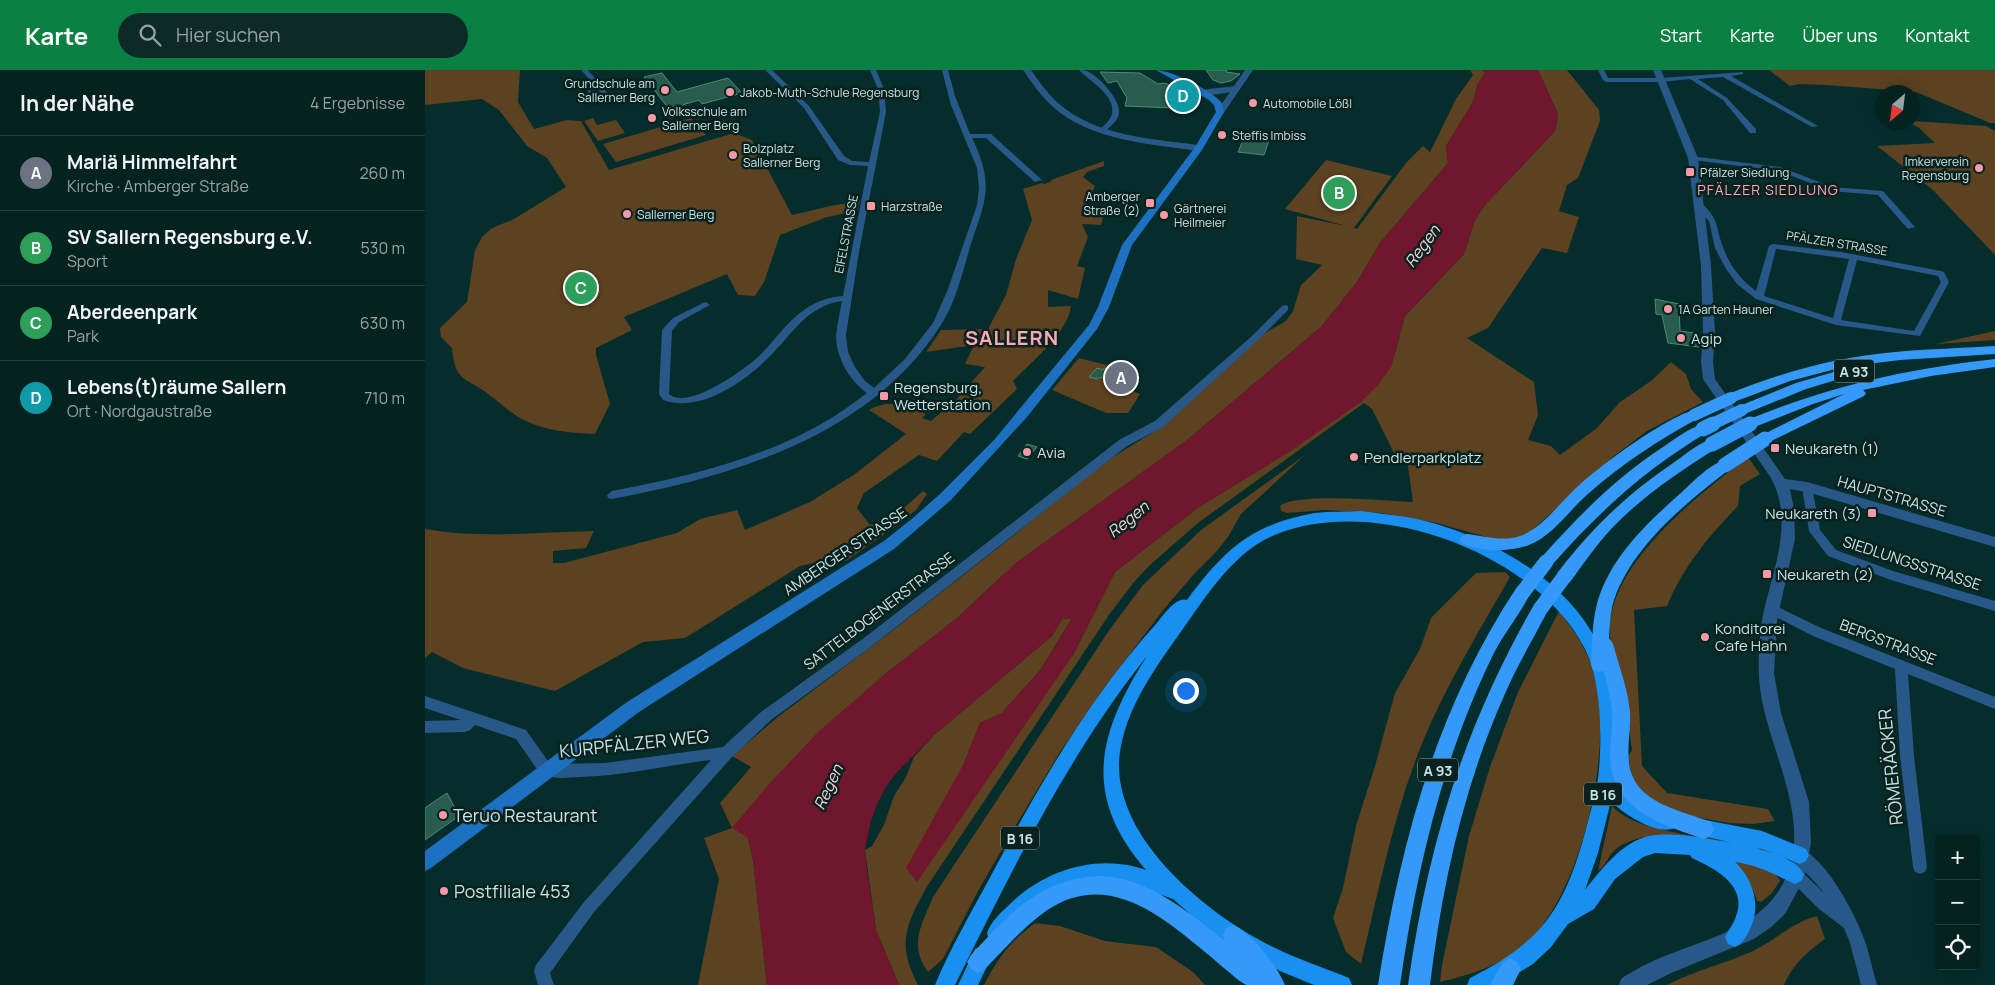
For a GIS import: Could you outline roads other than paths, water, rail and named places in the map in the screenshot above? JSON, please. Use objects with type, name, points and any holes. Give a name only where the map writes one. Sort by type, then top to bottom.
[{"type":"highway","name":"A 93","points":[[1389,985],[1405,893],[1423,818],[1457,717],[1486,653],[1523,592],[1546,562],[1590,512],[1618,486],[1675,444],[1742,410],[1801,386],[1838,374],[1888,364],[1995,350]]},
{"type":"highway","points":[[1467,540],[1511,544],[1535,536],[1584,489],[1659,435],[1694,415],[1787,376],[1844,363],[1885,357],[1971,352]]},
{"type":"highway","name":"A 93","points":[[1419,985],[1433,892],[1448,830],[1472,756],[1510,663],[1541,608],[1608,524],[1637,497],[1677,466],[1712,444],[1752,423],[1826,395],[1895,377],[1995,363]]},
{"type":"highway","points":[[1599,665],[1603,613],[1612,584],[1644,539],[1668,512],[1725,465],[1765,439],[1805,417],[1895,377]]},
{"type":"highway","name":"B 16","points":[[945,985],[1028,823],[1107,697],[1160,629],[1240,549],[1254,539],[1275,528],[1311,519],[1357,516],[1417,524],[1467,540],[1521,570],[1562,603],[1581,628],[1591,645],[1599,665],[1608,716],[1606,783],[1583,871],[1563,917],[1548,937],[1505,977],[1477,985]]},
{"type":"highway","name":"B 16","points":[[1215,575],[1168,638],[1138,687],[1116,738],[1111,762],[1112,788],[1120,812],[1129,830],[1142,849],[1179,892],[1233,935],[1287,965],[1342,985]]},
{"type":"highway","points":[[1602,632],[1621,709],[1620,765],[1625,782],[1641,803],[1670,817],[1704,829]]},
{"type":"highway","name":"B 16","points":[[1606,783],[1628,807],[1642,815],[1661,821],[1761,840],[1800,855]]},
{"type":"highway","name":"B 16","points":[[1563,917],[1587,902],[1609,873],[1638,850],[1655,844],[1671,844],[1751,855],[1774,863],[1795,875]]},
{"type":"highway","name":"B 16","points":[[1671,844],[1725,864],[1736,876],[1743,888],[1747,906],[1745,919],[1735,937]]},
{"type":"highway","name":"B 16","points":[[968,985],[978,962],[1007,918],[1031,896],[1063,880],[1093,872],[1124,873],[1179,892]]},
{"type":"highway","points":[[978,962],[1020,920],[1049,898],[1071,889],[1101,886],[1127,889],[1158,905],[1249,974],[1257,985]]},
{"type":"highway","points":[[1233,935],[1261,965],[1274,985]]},
{"type":"main road","points":[[1160,70],[1203,92],[1216,101],[1220,112]]},
{"type":"main road","name":"AMBERGER STRASSE","points":[[425,862],[546,770],[674,680],[889,545],[916,524],[961,483],[1007,432],[1093,327],[1106,305],[1117,265],[1127,245],[1199,148],[1220,112]]},
{"type":"street","points":[[584,70],[593,81]]},
{"type":"street","points":[[768,70],[807,107],[841,158],[850,163],[874,164]]},
{"type":"street","name":"EIFELSTRASSE","points":[[873,70],[881,89],[883,112],[843,318],[841,347],[852,371],[866,388],[874,393]]},
{"type":"street","points":[[612,495],[703,476],[765,454],[831,422],[874,393],[911,358],[926,340],[937,323],[953,290],[983,188],[981,170],[945,70]]},
{"type":"street","points":[[1027,70],[1058,107],[1074,118],[1103,130],[1148,140],[1199,148]]},
{"type":"street","points":[[1082,70],[1109,94],[1116,105],[1115,115],[1110,125],[1103,130]]},
{"type":"street","name":"AMBERGER STRASSE","points":[[1220,112],[1249,70]]},
{"type":"street","points":[[1601,70],[1607,80],[1659,75],[1692,78],[1741,73]]},
{"type":"street","points":[[1629,985],[1639,977],[1759,926],[1778,907],[1795,875],[1803,832],[1800,803],[1774,722],[1767,680],[1766,646],[1772,609],[1788,548],[1789,519],[1784,492],[1767,460],[1709,379],[1707,362],[1709,333],[1706,266],[1693,158],[1685,134],[1659,75]]},
{"type":"street","points":[[1725,75],[1814,126]]},
{"type":"street","points":[[1692,78],[1725,100],[1753,131]]},
{"type":"street","points":[[1203,92],[1218,92],[1235,88]]},
{"type":"street","points":[[968,136],[988,136],[1038,180]]},
{"type":"street","points":[[1693,158],[1780,169],[1831,189],[1881,193],[1911,227]]},
{"type":"street","points":[[1700,206],[1712,218],[1719,248],[1725,261],[1740,282],[1759,297],[1836,322],[1853,258]]},
{"type":"street","name":"PFÄLZER STRASSE","points":[[1759,297],[1773,246],[1941,274],[1945,282],[1917,334],[1836,322]]},
{"type":"street","points":[[706,305],[676,320],[667,330],[664,394],[666,398],[673,402],[691,400],[732,381],[763,358],[798,319],[807,312],[828,301],[847,298]]},
{"type":"street","name":"SATTELBOGENERSTRASSE","points":[[546,985],[542,971],[589,907],[726,753],[766,716],[868,642],[1123,443],[1159,424],[1255,338],[1285,308]]},
{"type":"street","name":"HAUPTSTRASSE","points":[[1780,483],[1807,487],[1995,542]]},
{"type":"street","name":"SIEDLUNGSSTRASSE","points":[[1807,487],[1815,531],[1832,553],[1891,575],[1995,606]]},
{"type":"street","name":"BERGSTRASSE","points":[[1772,609],[1817,632],[1995,703]]},
{"type":"street","name":"RÖMERÄCKER","points":[[1901,664],[1907,756],[1920,866]]},
{"type":"street","points":[[425,702],[471,719],[521,734],[546,770]]},
{"type":"street","points":[[425,727],[465,726],[471,719]]},
{"type":"street","name":"KURPFÄLZER WEG","points":[[546,770],[565,772],[657,762],[712,753],[726,753]]},
{"type":"street","points":[[1800,855],[1820,874],[1851,926],[1869,985]]},
{"type":"street","points":[[1795,875],[1824,904],[1851,926]]},
{"type":"water","name":"Regen","points":[[1483,70],[1538,70],[1558,114],[1555,131],[1485,205],[1475,220],[1464,254],[1405,316],[1391,367],[1378,385],[1361,402],[1295,448],[1199,507],[1115,572],[1073,655],[917,882],[906,868],[964,763],[980,723],[1002,713],[1041,669],[1072,618],[1062,619],[1052,636],[934,735],[898,771],[887,785],[877,804],[870,824],[865,850],[876,930],[899,985],[767,985],[753,860],[748,838],[732,828],[770,783],[819,731],[884,675],[957,618],[1016,563],[1191,437],[1321,327],[1357,282],[1380,243],[1448,163],[1446,146],[1473,102],[1478,83],[1485,73]]},
{"type":"place","name":"Grundschule am Sallerner Berg","points":[[665,90]]},
{"type":"place","name":"Jakob-Muth-Schule Regensburg","points":[[730,92]]},
{"type":"place","name":"Lebens(t)räume Sallern","points":[[1183,96]]},
{"type":"place","name":"Automobile Lößl","points":[[1253,103]]},
{"type":"place","name":"Volksschule am Sallerner Berg","points":[[652,118]]},
{"type":"place","name":"Steffis Imbiss","points":[[1222,135]]},
{"type":"place","name":"Bolzplatz Sallerner Berg","points":[[733,155]]},
{"type":"place","name":"Imkerverein Regensburg","points":[[1979,168]]},
{"type":"place","name":"Pfälzer Siedlung","points":[[1690,172]]},
{"type":"place","name":"SV Sallern Regensburg e.V.","points":[[1339,193]]},
{"type":"place","name":"Amberger Straße (2)","points":[[1150,203]]},
{"type":"place","name":"Harzstraße","points":[[871,206]]},
{"type":"place","name":"Sallerner Berg","points":[[627,214]]},
{"type":"place","name":"Gärtnerei Heilmeier","points":[[1164,215]]},
{"type":"place","name":"Aberdeenpark","points":[[581,288]]},
{"type":"place","name":"1A Garten Hauner","points":[[1668,309]]},
{"type":"place","name":"Agip","points":[[1681,338]]},
{"type":"place","name":"Mariä Himmelfahrt","points":[[1121,378]]},
{"type":"place","name":"Regensburg, Wetterstation","points":[[884,396]]},
{"type":"place","name":"Neukareth (1)","points":[[1775,448]]},
{"type":"place","name":"Avia","points":[[1027,452]]},
{"type":"place","name":"Pendlerparkplatz","points":[[1354,457]]},
{"type":"place","name":"Neukareth (3)","points":[[1872,513]]},
{"type":"place","name":"Neukareth (2)","points":[[1767,574]]},
{"type":"place","name":"Konditorei Cafe Hahn","points":[[1705,637]]},
{"type":"place","name":"Teruo Restaurant","points":[[443,815]]},
{"type":"place","name":"Postfiliale 453","points":[[444,891]]},
{"type":"district","name":"PFÄLZER SIEDLUNG","points":[[1768,189]]},
{"type":"district","name":"SALLERN","points":[[1012,337]]}]
